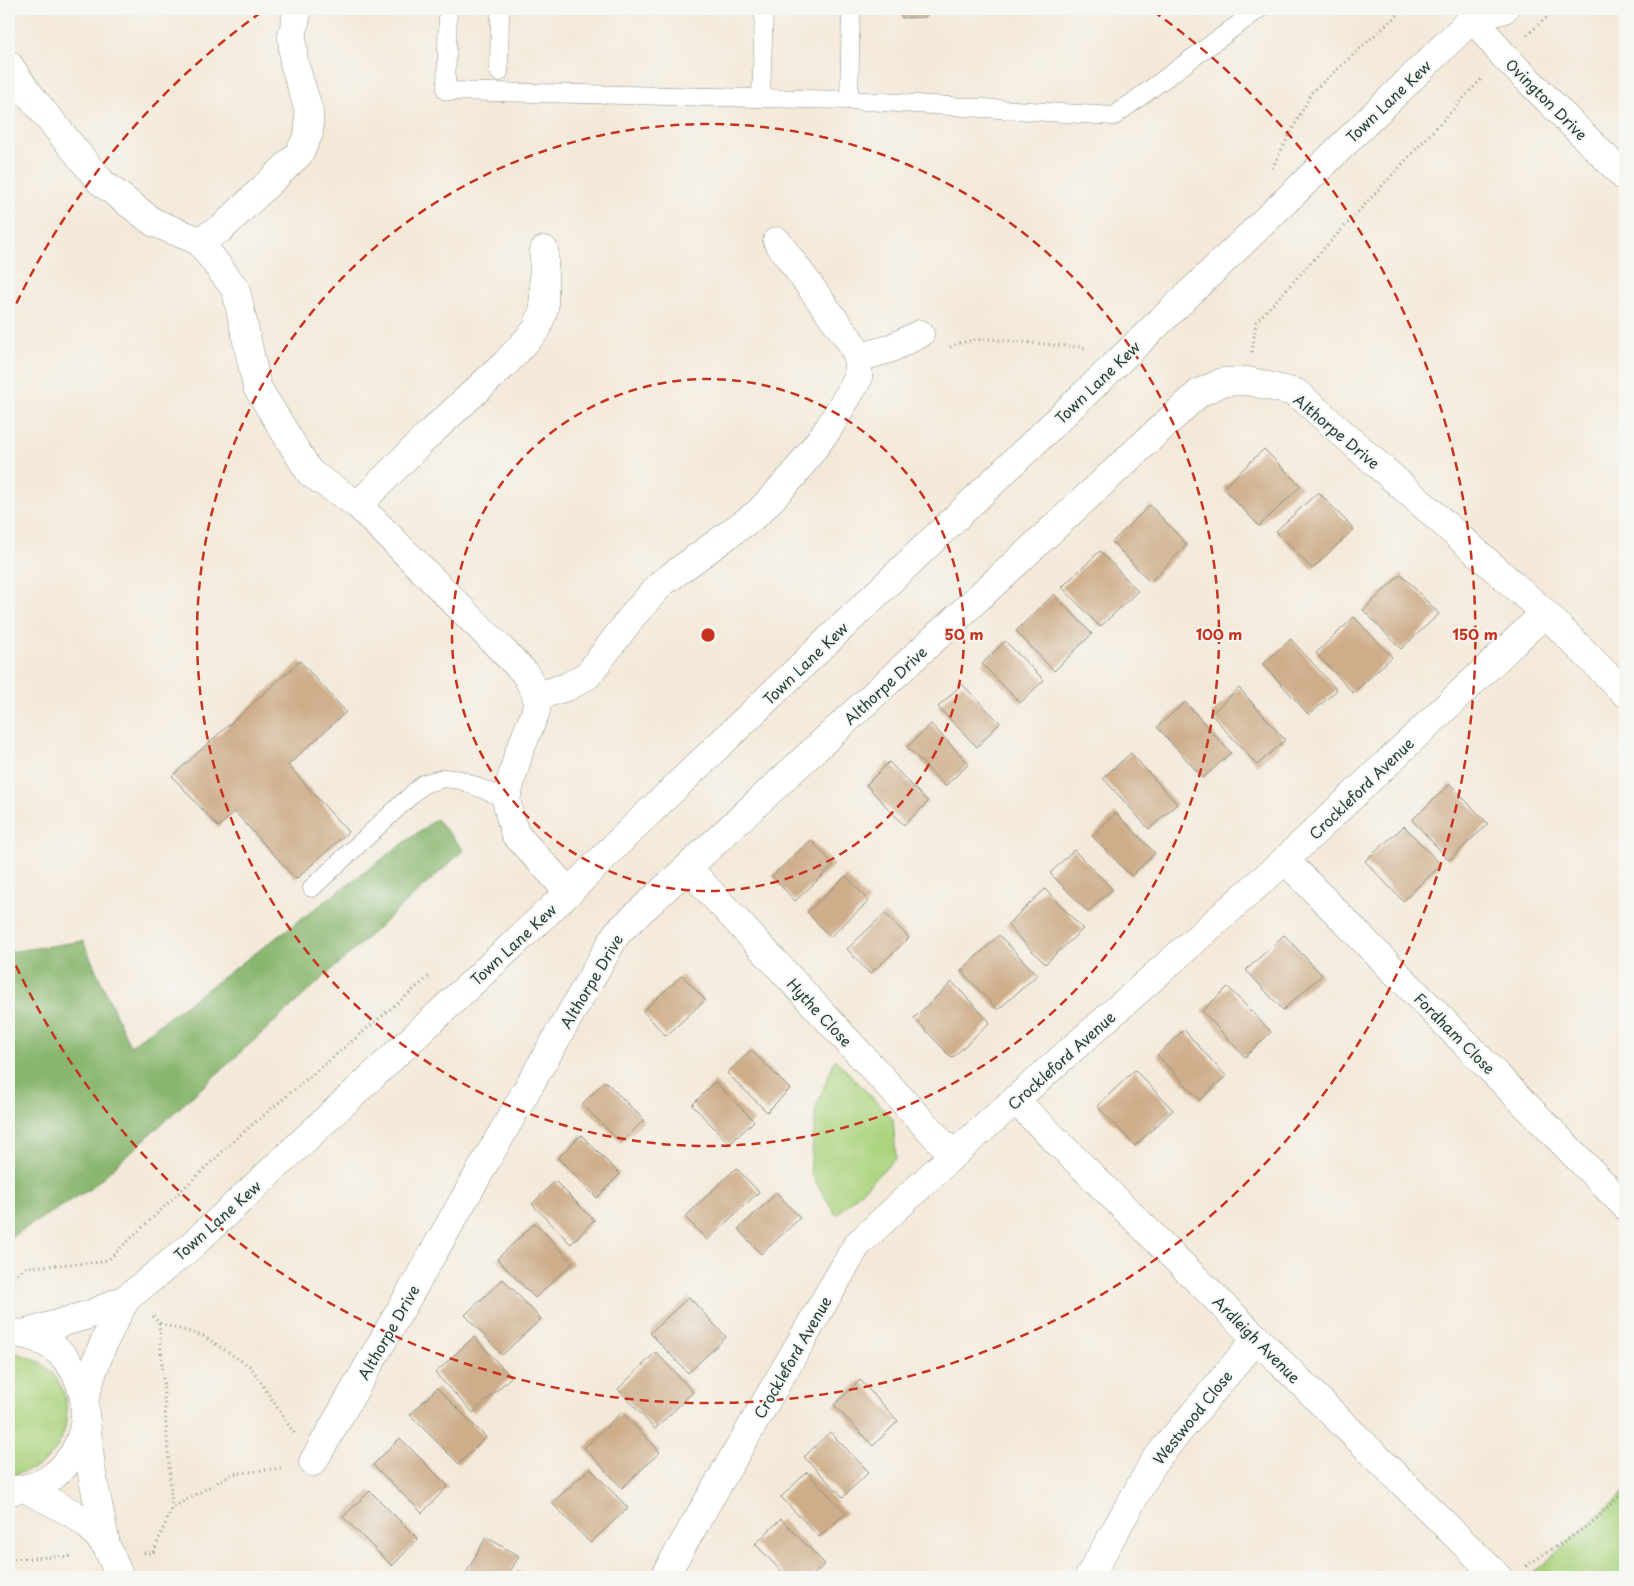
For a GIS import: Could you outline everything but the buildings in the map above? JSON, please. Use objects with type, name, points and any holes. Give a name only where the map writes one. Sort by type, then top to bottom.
[{"type":"street","points":[[199,241],[222,228],[299,154],[309,133],[309,111],[294,63],[292,36],[298,9]]},
{"type":"street","name":"Town Lane Kew","points":[[14,1333],[91,1314],[127,1298],[189,1248],[569,892],[638,823],[1299,188],[1475,13],[1504,9]]},
{"type":"street","name":"Ovington Drive","points":[[1475,13],[1503,55],[1625,177]]},
{"type":"street","points":[[9,65],[28,94],[101,182],[153,222],[199,241],[236,290],[257,387],[310,474],[358,506],[525,672],[537,696],[536,711],[519,752],[506,798],[515,834],[569,892]]},
{"type":"street","points":[[537,696],[567,687],[588,675],[634,614],[662,584],[758,513],[793,476],[828,429],[858,379],[858,358],[853,345],[777,241]]},
{"type":"street","points":[[358,506],[429,434],[505,364],[537,329],[544,308],[544,250]]},
{"type":"street","points":[[858,358],[889,349],[920,334]]},
{"type":"street","name":"Althorpe Drive","points":[[313,1462],[617,933],[1199,393],[1223,382],[1248,382],[1297,393],[1545,613],[1625,693]]},
{"type":"street","name":"Crockleford Avenue","points":[[664,1577],[857,1244],[1285,860],[1545,613]]},
{"type":"street","name":"Fordham Close","points":[[1285,860],[1625,1206]]},
{"type":"street","name":"Hythe Close","points":[[688,868],[953,1156]]},
{"type":"street","name":"Ardleigh Avenue","points":[[1016,1101],[1498,1577]]},
{"type":"street","name":"Town Lane Kew","points":[[17,1490],[48,1480],[66,1465],[79,1444],[93,1366],[104,1340],[127,1298]]},
{"type":"street","points":[[14,1333],[45,1342],[64,1356],[78,1376],[85,1409],[91,1468],[106,1544],[120,1577]]},
{"type":"street","name":"Westwood Close","points":[[1089,1577],[1155,1460],[1257,1338]]},
{"type":"street","points":[[17,1490],[72,1513],[88,1525],[106,1544]]},
{"type":"lane","points":[[448,9],[446,91],[849,100],[1114,116],[1259,9]]},
{"type":"lane","points":[[498,72],[500,9]]},
{"type":"lane","points":[[761,98],[764,9]]},
{"type":"lane","points":[[849,100],[851,9]]},
{"type":"lane","points":[[312,888],[423,784],[444,778],[461,780],[506,798]]},
{"type":"path","points":[[1270,170],[1312,92],[1404,9]]},
{"type":"path","points":[[1248,382],[1256,322],[1503,55],[1556,9]]},
{"type":"path","points":[[920,334],[939,356],[959,342],[990,339],[1096,349]]},
{"type":"path","points":[[9,1279],[27,1267],[102,1262],[110,1258],[239,1136],[437,970]]},
{"type":"path","points":[[152,1316],[159,1323],[203,1336],[251,1367],[313,1462],[232,1474],[172,1508]]},
{"type":"path","points":[[153,1553],[172,1508],[159,1323]]},
{"type":"path","points":[[1526,1566],[1592,1523],[1625,1490]]},
{"type":"path","points":[[9,1557],[14,1559],[71,1556]]},
{"type":"green space","points":[[436,819],[464,850],[90,1189],[9,1238],[9,952],[83,941],[130,1046]]},
{"type":"green space","points":[[835,1059],[893,1119],[896,1158],[836,1215],[810,1172],[816,1108]]},
{"type":"green space","points":[[9,1352],[24,1356],[47,1368],[56,1378],[62,1389],[67,1415],[61,1440],[54,1452],[37,1467],[9,1475]]},
{"type":"green space","points":[[1625,1492],[1625,1577],[1529,1577]]}]
